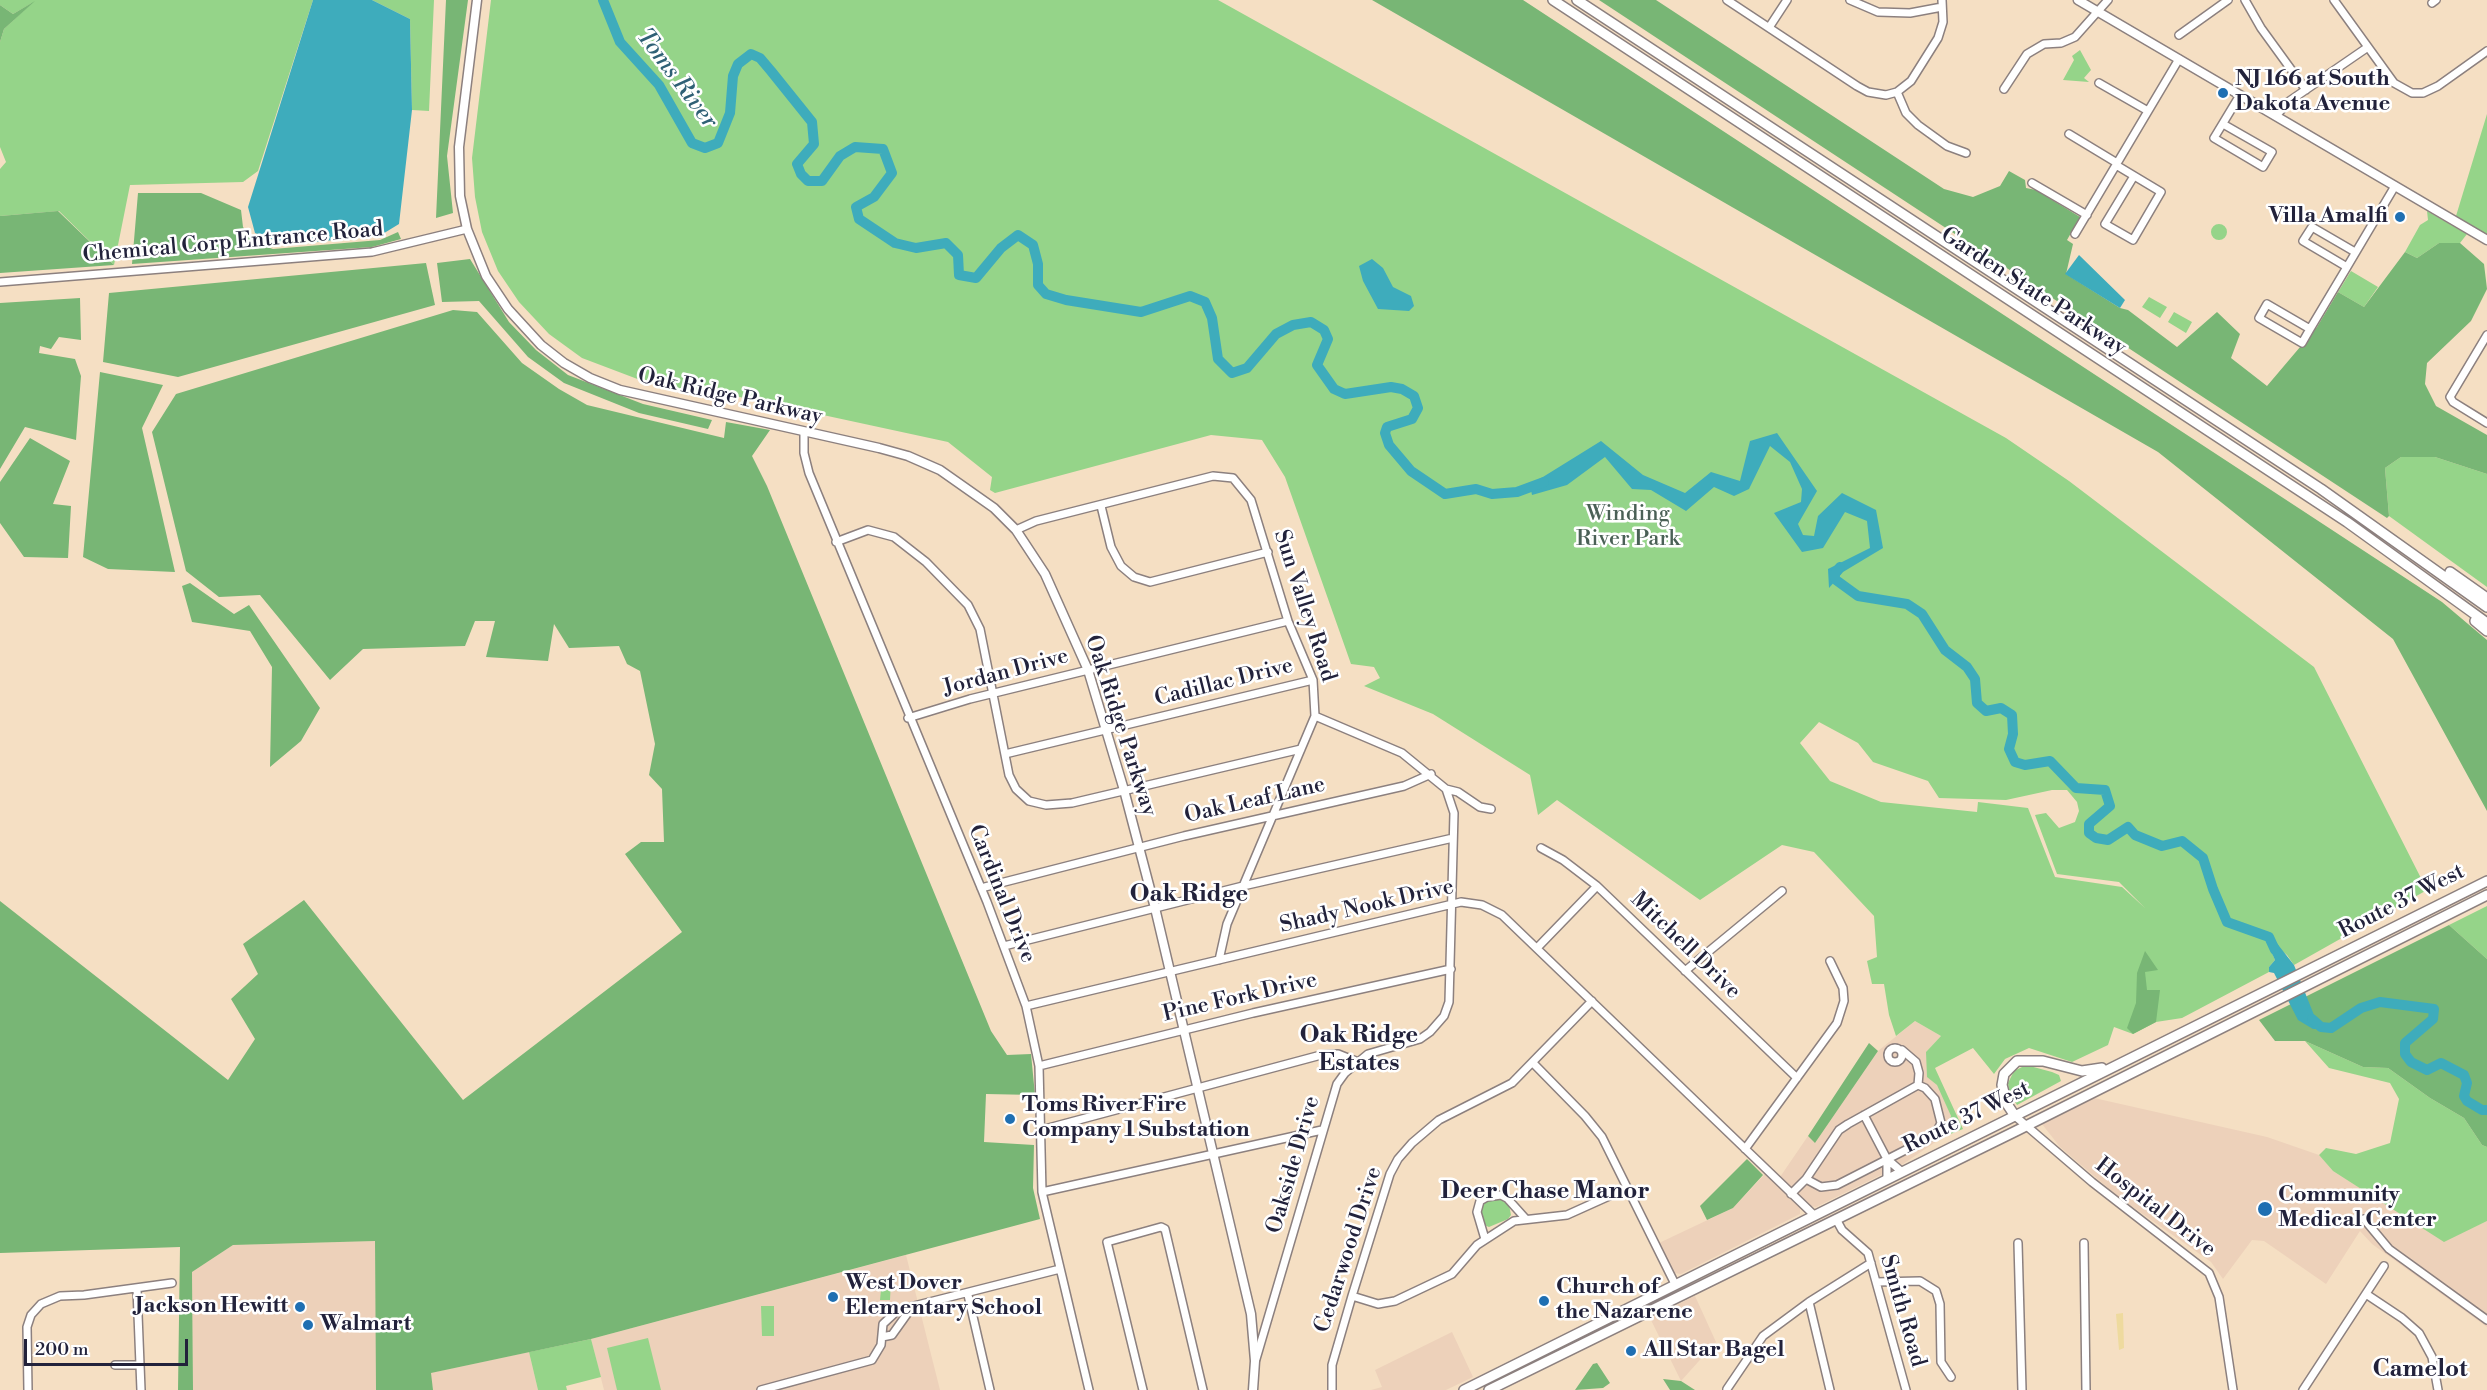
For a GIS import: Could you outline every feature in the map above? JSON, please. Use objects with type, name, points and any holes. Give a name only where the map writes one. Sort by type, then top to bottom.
[{"type":"highway","name":"Garden State Parkway","points":[[1553,0],[2387,550],[2487,623]]},
{"type":"highway","name":"Garden State Parkway","points":[[1577,0],[2321,489],[2487,607]]},
{"type":"highway","points":[[2321,489],[2434,560],[2487,598]]},
{"type":"highway","points":[[2387,550],[2487,631]]},
{"type":"highway","name":"Route 37 West","points":[[1489,1390],[2025,1126],[2272,1001],[2311,976],[2487,879]]},
{"type":"highway","name":"Route 37 West","points":[[1464,1390],[2267,992],[2311,976],[2486,896]]},
{"type":"highway","points":[[2015,1116],[2007,1104],[2002,1085],[2004,1074],[2017,1061],[2043,1061],[2082,1071],[2103,1068],[2132,1058]]},
{"type":"main road","name":"Oak Ridge Parkway","points":[[477,0],[459,147],[460,196],[467,229],[486,276],[496,294],[541,345],[564,363],[590,378],[620,390],[879,448],[908,456],[940,470],[994,508],[1016,530],[1045,574],[1088,670],[1107,729],[1155,908],[1251,1314],[1255,1361],[1253,1390]]},
{"type":"main road","points":[[2078,0],[2487,240]]},
{"type":"street","points":[[1727,0],[1770,26],[1857,86],[1878,94],[1897,92],[1911,81],[1938,38],[1943,22],[1942,4],[1910,13],[1878,12],[1850,0]]},
{"type":"street","points":[[1770,26],[1786,0]]},
{"type":"street","points":[[2004,89],[2027,54],[2044,44],[2061,43],[2075,37],[2108,0]]},
{"type":"street","points":[[2179,35],[2228,0]]},
{"type":"street","points":[[2245,0],[2260,28],[2306,90]]},
{"type":"street","points":[[2334,0],[2394,83],[2412,93],[2423,93],[2438,86],[2487,51]]},
{"type":"street","points":[[2276,116],[2288,102],[2368,47]]},
{"type":"street","points":[[2075,234],[2179,59]]},
{"type":"street","points":[[2099,83],[2148,111]]},
{"type":"street","points":[[1897,92],[1906,112],[1918,125],[1947,146],[1966,153]]},
{"type":"street","points":[[2223,124],[2271,153],[2263,167],[2214,138],[2240,95]]},
{"type":"street","points":[[2069,134],[2161,192],[2133,240],[2105,224],[2133,176]]},
{"type":"street","points":[[2032,183],[2086,215]]},
{"type":"street","points":[[2310,329],[2267,304],[2259,318],[2302,343],[2395,186]]},
{"type":"street","points":[[2347,267],[2304,241],[2312,227],[2355,252]]},
{"type":"street","name":"Chemical Corp Entrance Road","points":[[0,282],[372,252],[467,229]]},
{"type":"street","points":[[2487,335],[2450,397],[2453,402],[2487,423]]},
{"type":"street","name":"Cardinal Drive","points":[[804,432],[804,453],[808,473],[908,718],[981,888],[1026,1006],[1039,1066],[1042,1192],[1089,1390]]},
{"type":"street","name":"Sun Valley Road","points":[[1016,530],[1036,521],[1213,476],[1226,475],[1239,482],[1251,500],[1288,621],[1313,680],[1315,716],[1227,924],[1219,960]]},
{"type":"street","points":[[1101,506],[1111,547],[1121,566],[1134,578],[1150,582],[1268,552]]},
{"type":"street","points":[[836,542],[868,530],[883,532],[902,543],[946,581],[968,605],[981,629],[1008,774],[1016,789],[1035,804],[1072,803],[1301,749]]},
{"type":"street","name":"Jordan Drive","points":[[908,718],[993,693],[1288,621]]},
{"type":"street","name":"Cadillac Drive","points":[[1005,754],[1313,680]]},
{"type":"street","points":[[1315,716],[1402,753],[1431,774],[1446,789],[1458,792],[1480,807],[1491,809]]},
{"type":"street","name":"Oak Leaf Lane","points":[[981,888],[1273,814],[1404,786],[1431,774]]},
{"type":"street","name":"Oakside Drive","points":[[1255,1361],[1337,1084],[1368,1054],[1420,1039],[1438,1025],[1449,1002],[1454,813],[1446,789]]},
{"type":"street","points":[[1004,946],[1243,886],[1454,837]]},
{"type":"street","name":"Mitchell Drive","points":[[1541,848],[1563,860],[1597,886],[1797,1078]]},
{"type":"street","points":[[1537,948],[1597,886]]},
{"type":"street","points":[[1685,971],[1782,891]]},
{"type":"street","name":"Shady Nook Drive","points":[[1026,1006],[1452,904],[1477,903],[1492,909],[1537,948],[1814,1215]]},
{"type":"street","points":[[1744,1149],[1837,1023],[1841,1012],[1843,988],[1830,961]]},
{"type":"street","name":"Pine Fork Drive","points":[[1039,1066],[1183,1030],[1451,969]]},
{"type":"street","name":"Cedarwood Drive","points":[[1332,1390],[1332,1365],[1352,1296],[1390,1174],[1404,1151],[1439,1120],[1497,1092],[1533,1063],[1592,1001]]},
{"type":"street","points":[[1902,1050],[1916,1062],[1919,1073],[1918,1085]]},
{"type":"street","points":[[1041,1130],[1321,1055],[1338,1054],[1358,1062]]},
{"type":"street","points":[[1533,1063],[1592,1124],[1676,1284]]},
{"type":"street","points":[[1791,1194],[1806,1179],[1839,1130],[1918,1085]]},
{"type":"street","points":[[1806,1179],[1821,1186],[1832,1187],[1927,1139],[1940,1127],[1941,1120],[1935,1099],[1925,1088],[1918,1085]]},
{"type":"street","points":[[1864,1115],[1887,1159],[1902,1172]]},
{"type":"street","name":"Hospital Drive","points":[[2015,1116],[2209,1273],[2219,1298],[2233,1390]]},
{"type":"street","points":[[1042,1192],[1322,1130]]},
{"type":"street","points":[[1887,1159],[1887,1179]]},
{"type":"street","points":[[1352,1296],[1378,1304],[1395,1301],[1452,1274],[1485,1239],[1504,1227],[1525,1218],[1567,1215],[1627,1188]]},
{"type":"street","points":[[1485,1239],[1477,1212],[1480,1201],[1487,1197],[1501,1195],[1507,1198],[1525,1218]]},
{"type":"street","name":"Smith Road","points":[[1836,1219],[1842,1230],[1863,1246],[1871,1263],[1906,1390]]},
{"type":"street","points":[[2364,1219],[2390,1249],[2487,1320]]},
{"type":"street","points":[[1143,1390],[1107,1242],[1164,1227],[1203,1390]]},
{"type":"street","points":[[2019,1243],[2022,1390]]},
{"type":"street","points":[[2084,1244],[2086,1390]]},
{"type":"street","points":[[1727,1389],[1763,1336],[1809,1302],[1871,1263]]},
{"type":"street","points":[[2303,1390],[2384,1266]]},
{"type":"street","points":[[761,1390],[872,1360],[879,1352],[883,1324],[898,1310],[968,1295],[1060,1269]]},
{"type":"street","points":[[1877,1282],[1920,1281],[1936,1291],[1940,1304],[1941,1362],[1951,1377]]},
{"type":"street","points":[[28,1390],[27,1328],[37,1307],[54,1297],[172,1283]]},
{"type":"street","points":[[137,1288],[141,1390]]},
{"type":"street","points":[[2366,1294],[2402,1318],[2419,1333],[2432,1357],[2438,1390]]},
{"type":"street","points":[[968,1295],[990,1390]]},
{"type":"street","points":[[1809,1302],[1830,1390]]},
{"type":"street","points":[[882,1337],[892,1335],[912,1307]]},
{"type":"street","points":[[116,1365],[140,1365]]},
{"type":"shaded area","points":[[1915,1021],[1941,1036],[1926,1052],[1951,1116],[1943,1137],[1903,1164],[1816,1207],[1810,1206],[1780,1177],[1808,1136],[1815,1143],[1878,1051]]},
{"type":"shaded area","name":"Community Medical Center","points":[[2094,1098],[2267,1137],[2319,1155],[2333,1171],[2444,1241],[2487,1221],[2487,1327],[2372,1244],[2360,1231],[2326,1284],[2264,1241],[2252,1240],[2223,1279],[2211,1262],[2120,1198],[2060,1147],[2042,1124]]},
{"type":"shaded area","points":[[1765,1174],[1800,1208],[1800,1214],[1681,1274],[1675,1273],[1659,1243],[1733,1208]]},
{"type":"shaded area","points":[[375,1241],[377,1390],[193,1390],[192,1272],[233,1245]]},
{"type":"shaded area","name":"West Dover Elementary School","points":[[906,1255],[940,1390],[604,1390],[591,1339]]},
{"type":"shaded area","points":[[1695,1296],[1716,1342],[1681,1381],[1650,1318]]},
{"type":"shaded area","points":[[1452,1332],[1473,1377],[1446,1390],[1371,1390],[1382,1387],[1375,1370]]},
{"type":"shaded area","points":[[529,1352],[538,1390],[433,1390],[430,1373]]},
{"type":"green space","points":[[0,0],[313,0],[258,171],[243,182],[130,185],[114,265],[59,211],[0,216],[0,169],[6,162],[0,147],[0,42],[4,29],[32,3],[13,14],[0,5]]},
{"type":"green space","points":[[372,0],[434,0],[429,111],[412,110],[410,19]]},
{"type":"green space","points":[[446,0],[468,0],[447,156],[453,213],[436,218]]},
{"type":"green space","name":"Winding River Park","points":[[491,0],[1218,0],[2006,438],[2069,481],[2314,667],[2427,890],[2294,965],[2287,955],[2266,938],[2275,960],[2269,967],[2269,972],[2182,1018],[2156,1022],[2133,1034],[2114,1027],[2108,1045],[2072,1062],[2029,1048],[2005,1059],[1994,1074],[1973,1048],[1935,1068],[1963,1129],[1943,1137],[1951,1116],[1937,1085],[1927,1077],[1926,1052],[1941,1036],[1915,1021],[1896,1036],[1889,1015],[1884,984],[1872,984],[1867,961],[1877,957],[1874,916],[1814,852],[1782,845],[1700,900],[1557,800],[1538,815],[1530,775],[1433,714],[1364,686],[1380,678],[1374,667],[1351,664],[1285,477],[1262,440],[1211,435],[995,493],[990,490],[992,477],[948,442],[698,388],[695,394],[648,383],[582,358],[549,334],[519,302],[498,271],[482,232],[475,197],[472,158]],"holes":[[[1819,722],[1858,743],[1873,762],[1928,781],[1939,798],[2006,800],[2052,790],[2067,790],[2077,802],[2079,811],[2075,822],[2059,828],[2046,813],[2035,815],[2057,874],[2119,882],[2145,908],[2122,887],[2055,877],[2028,808],[1978,802],[1977,812],[1881,802],[1830,781],[1800,743]]]},
{"type":"green space","points":[[1372,0],[1523,0],[2442,602],[2487,640],[2487,811],[2393,639],[2158,452]]},
{"type":"green space","points":[[1599,0],[1656,0],[1944,189],[1973,197],[2000,186],[2009,171],[2025,180],[2026,188],[2036,190],[2080,217],[2067,240],[2073,244],[2066,274],[2120,308],[2128,310],[2177,347],[2217,312],[2240,334],[2231,358],[2267,386],[2317,327],[2338,292],[2364,307],[2405,252],[2417,258],[2439,243],[2460,243],[2484,264],[2487,289],[2471,321],[2427,363],[2425,384],[2436,406],[2487,435],[2487,474],[2435,457],[2401,457],[2385,468],[2389,516],[2387,518]]},
{"type":"green space","points":[[35,1],[4,29],[0,42],[0,5],[13,14]]},
{"type":"green space","points":[[2080,50],[2091,70],[2084,78],[2089,82],[2063,80],[2074,60],[2072,56]]},
{"type":"green space","points":[[2487,114],[2487,235],[2456,216]]},
{"type":"green space","points":[[138,193],[201,193],[241,210],[243,227],[255,243],[273,249],[380,240],[398,232],[401,239],[372,247],[132,264]]},
{"type":"green space","points":[[58,211],[114,265],[0,273],[0,216]]},
{"type":"green space","points":[[2427,211],[2467,234],[2460,243],[2439,243],[2417,258],[2405,252],[2420,225],[2428,220]]},
{"type":"green space","points":[[2219,224],[2225,226],[2227,232],[2225,238],[2219,240],[2213,238],[2211,232],[2213,226]]},
{"type":"green space","points":[[470,259],[509,322],[536,350],[568,375],[643,404],[712,420],[708,429],[639,413],[564,383],[528,357],[479,301],[442,302],[437,263]]},
{"type":"green space","points":[[426,263],[435,305],[178,377],[103,362],[109,293]]},
{"type":"green space","points":[[2351,271],[2378,287],[2364,307],[2338,292]]},
{"type":"green space","points":[[2149,297],[2167,307],[2160,318],[2142,307]]},
{"type":"green space","points":[[80,298],[81,340],[59,337],[51,349],[40,346],[39,353],[75,359],[81,376],[76,440],[25,427],[0,469],[0,303]]},
{"type":"green space","points":[[453,310],[477,312],[522,363],[587,405],[724,438],[726,422],[770,430],[752,456],[767,486],[991,1031],[1007,1055],[1031,1054],[1035,1095],[986,1094],[984,1142],[1034,1145],[1033,1188],[1040,1219],[591,1339],[431,1373],[433,1390],[376,1390],[375,1241],[233,1245],[192,1272],[193,1390],[178,1390],[180,1247],[0,1253],[0,901],[228,1080],[255,1039],[231,999],[258,974],[243,944],[304,900],[463,1100],[682,932],[625,854],[641,842],[664,842],[662,789],[649,775],[655,744],[640,671],[627,664],[619,646],[569,648],[554,624],[548,661],[486,657],[495,621],[475,621],[465,646],[363,649],[330,680],[260,595],[219,597],[186,571],[152,432],[176,394]]},
{"type":"green space","points":[[2174,312],[2192,322],[2186,333],[2168,322]]},
{"type":"green space","points":[[100,372],[163,385],[142,428],[175,572],[108,569],[83,557]]},
{"type":"green space","points":[[30,438],[70,461],[53,504],[71,506],[68,558],[24,557],[0,523],[0,482]]},
{"type":"green space","points":[[2401,457],[2435,457],[2487,474],[2487,587],[2389,516],[2385,468]]},
{"type":"green space","points":[[190,583],[234,614],[249,605],[320,708],[301,741],[270,767],[272,667],[250,631],[192,622],[182,586]]},
{"type":"green space","points":[[2487,906],[2487,959],[2449,925]]},
{"type":"green space","points":[[2449,925],[2487,959],[2487,1147],[2482,1145],[2464,1118],[2430,1098],[2388,1068],[2363,1067],[2305,1041],[2275,1041],[2259,1020]]},
{"type":"green space","points":[[2145,951],[2158,970],[2145,972],[2147,990],[2160,990],[2156,1022],[2133,1034],[2127,1028],[2136,1003],[2137,973]]},
{"type":"green space","points":[[2305,1041],[2363,1067],[2388,1068],[2430,1098],[2464,1118],[2482,1145],[2487,1147],[2487,1221],[2444,1242],[2333,1171],[2319,1155],[2326,1148],[2356,1154],[2390,1143],[2399,1099],[2390,1083],[2329,1068]]},
{"type":"green space","points":[[1869,1043],[1878,1051],[1815,1143],[1808,1136]]},
{"type":"green space","points":[[2026,1065],[2059,1075],[2061,1081],[2017,1105],[2009,1092],[2008,1083],[2014,1071]]},
{"type":"green space","points":[[1747,1159],[1763,1175],[1733,1208],[1707,1220],[1700,1206]]},
{"type":"green space","points":[[1498,1198],[1509,1205],[1511,1215],[1508,1219],[1489,1227],[1484,1225],[1480,1212],[1482,1204],[1488,1199]]},
{"type":"green space","points":[[882,1279],[891,1280],[890,1300],[880,1300]]},
{"type":"green space","points":[[761,1306],[774,1306],[774,1336],[762,1336]]},
{"type":"green space","points":[[648,1338],[661,1390],[617,1390],[607,1348]]},
{"type":"green space","points":[[591,1339],[601,1377],[566,1386],[567,1390],[538,1390],[529,1352]]},
{"type":"green space","points":[[1597,1363],[1610,1383],[1603,1388],[1575,1390],[1593,1364]]},
{"type":"green space","points":[[1663,1379],[1681,1381],[1695,1390],[1670,1390]]},
{"type":"sand","points":[[2123,1313],[2124,1348],[2119,1350],[2116,1314]]},
{"type":"water","points":[[313,0],[372,0],[410,19],[412,110],[399,224],[381,235],[287,245],[255,233],[248,207]]},
{"type":"water","points":[[2079,255],[2125,300],[2120,308],[2065,274]]},
{"type":"water","points":[[1372,259],[1383,268],[1393,287],[1411,296],[1414,306],[1409,311],[1378,309],[1363,281],[1359,266]]},
{"type":"water","points":[[1777,433],[1817,491],[1798,524],[1803,535],[1814,536],[1818,516],[1842,493],[1876,510],[1883,548],[1843,572],[1829,588],[1828,569],[1870,548],[1867,521],[1845,512],[1823,548],[1802,552],[1774,513],[1801,502],[1802,489],[1790,462],[1770,446],[1749,489],[1734,496],[1714,487],[1686,511],[1651,490],[1632,489],[1605,457],[1567,485],[1532,495],[1530,485],[1601,441],[1643,475],[1685,493],[1711,472],[1740,481],[1750,441]]},
{"type":"water","points":[[2272,937],[2294,965],[2314,1015],[2322,1022],[2321,1029],[2313,1029],[2298,1020],[2274,973],[2269,972],[2269,967],[2275,960],[2265,938]]},
{"type":"waterway","name":"Toms River","points":[[603,0],[620,42],[659,85],[692,143],[705,148],[718,143],[730,113],[733,76],[738,64],[751,54],[760,58],[812,122],[814,144],[797,164],[801,174],[808,181],[822,181],[840,156],[855,147],[883,149],[892,173],[874,197],[856,207],[859,219],[895,243],[916,248],[946,243],[958,255],[959,275],[976,278],[1001,248],[1018,235],[1033,245],[1038,264],[1038,285],[1046,294],[1066,300],[1141,312],[1190,296],[1205,302],[1212,318],[1218,359],[1232,373],[1247,368],[1276,334],[1293,325],[1311,322],[1324,330],[1328,339],[1317,365],[1334,389],[1345,394],[1391,387],[1402,389],[1414,396],[1418,408],[1412,419],[1387,427],[1385,433],[1389,445],[1411,471],[1445,494],[1476,489],[1492,494],[1517,492],[1544,482]]},
{"type":"waterway","name":"Toms River","points":[[1840,567],[1834,575],[1836,580],[1858,596],[1907,604],[1922,614],[1945,650],[1967,667],[1975,679],[1977,703],[1986,711],[2001,708],[2012,715],[2013,734],[2009,749],[2015,762],[2025,765],[2050,761],[2076,788],[2105,790],[2110,806],[2089,824],[2089,833],[2096,838],[2108,840],[2128,827],[2135,835],[2162,846],[2182,841],[2203,858],[2227,922],[2269,937],[2275,950]]},
{"type":"waterway","name":"Toms River","points":[[2312,1019],[2321,1027],[2331,1028],[2361,1008],[2380,1002],[2434,1009],[2433,1019],[2405,1043],[2405,1054],[2411,1062],[2427,1070],[2441,1063],[2464,1075],[2467,1083],[2464,1096],[2467,1101],[2482,1110],[2487,1110]]},
{"type":"place","name":"NJ 166 at South Dakota Avenue","points":[[2223,93]]},
{"type":"place","name":"Villa Amalfi","points":[[2400,217]]},
{"type":"place","name":"Toms River Fire Company 1 Substation","points":[[1010,1119]]},
{"type":"place","name":"Community Medical Center","points":[[2265,1209]]},
{"type":"place","name":"West Dover Elementary School","points":[[833,1297]]},
{"type":"place","name":"Church of the Nazarene","points":[[1544,1301]]},
{"type":"place","name":"Jackson Hewitt","points":[[300,1307]]},
{"type":"place","name":"Walmart","points":[[308,1325]]},
{"type":"place","name":"All Star Bagel","points":[[1631,1351]]},
{"type":"district","name":"Oak Ridge","points":[[1189,895]]},
{"type":"district","name":"Oak Ridge Estates","points":[[1359,1050]]},
{"type":"district","name":"Deer Chase Manor","points":[[1545,1192]]},
{"type":"district","name":"Camelot","points":[[2420,1370]]}]
